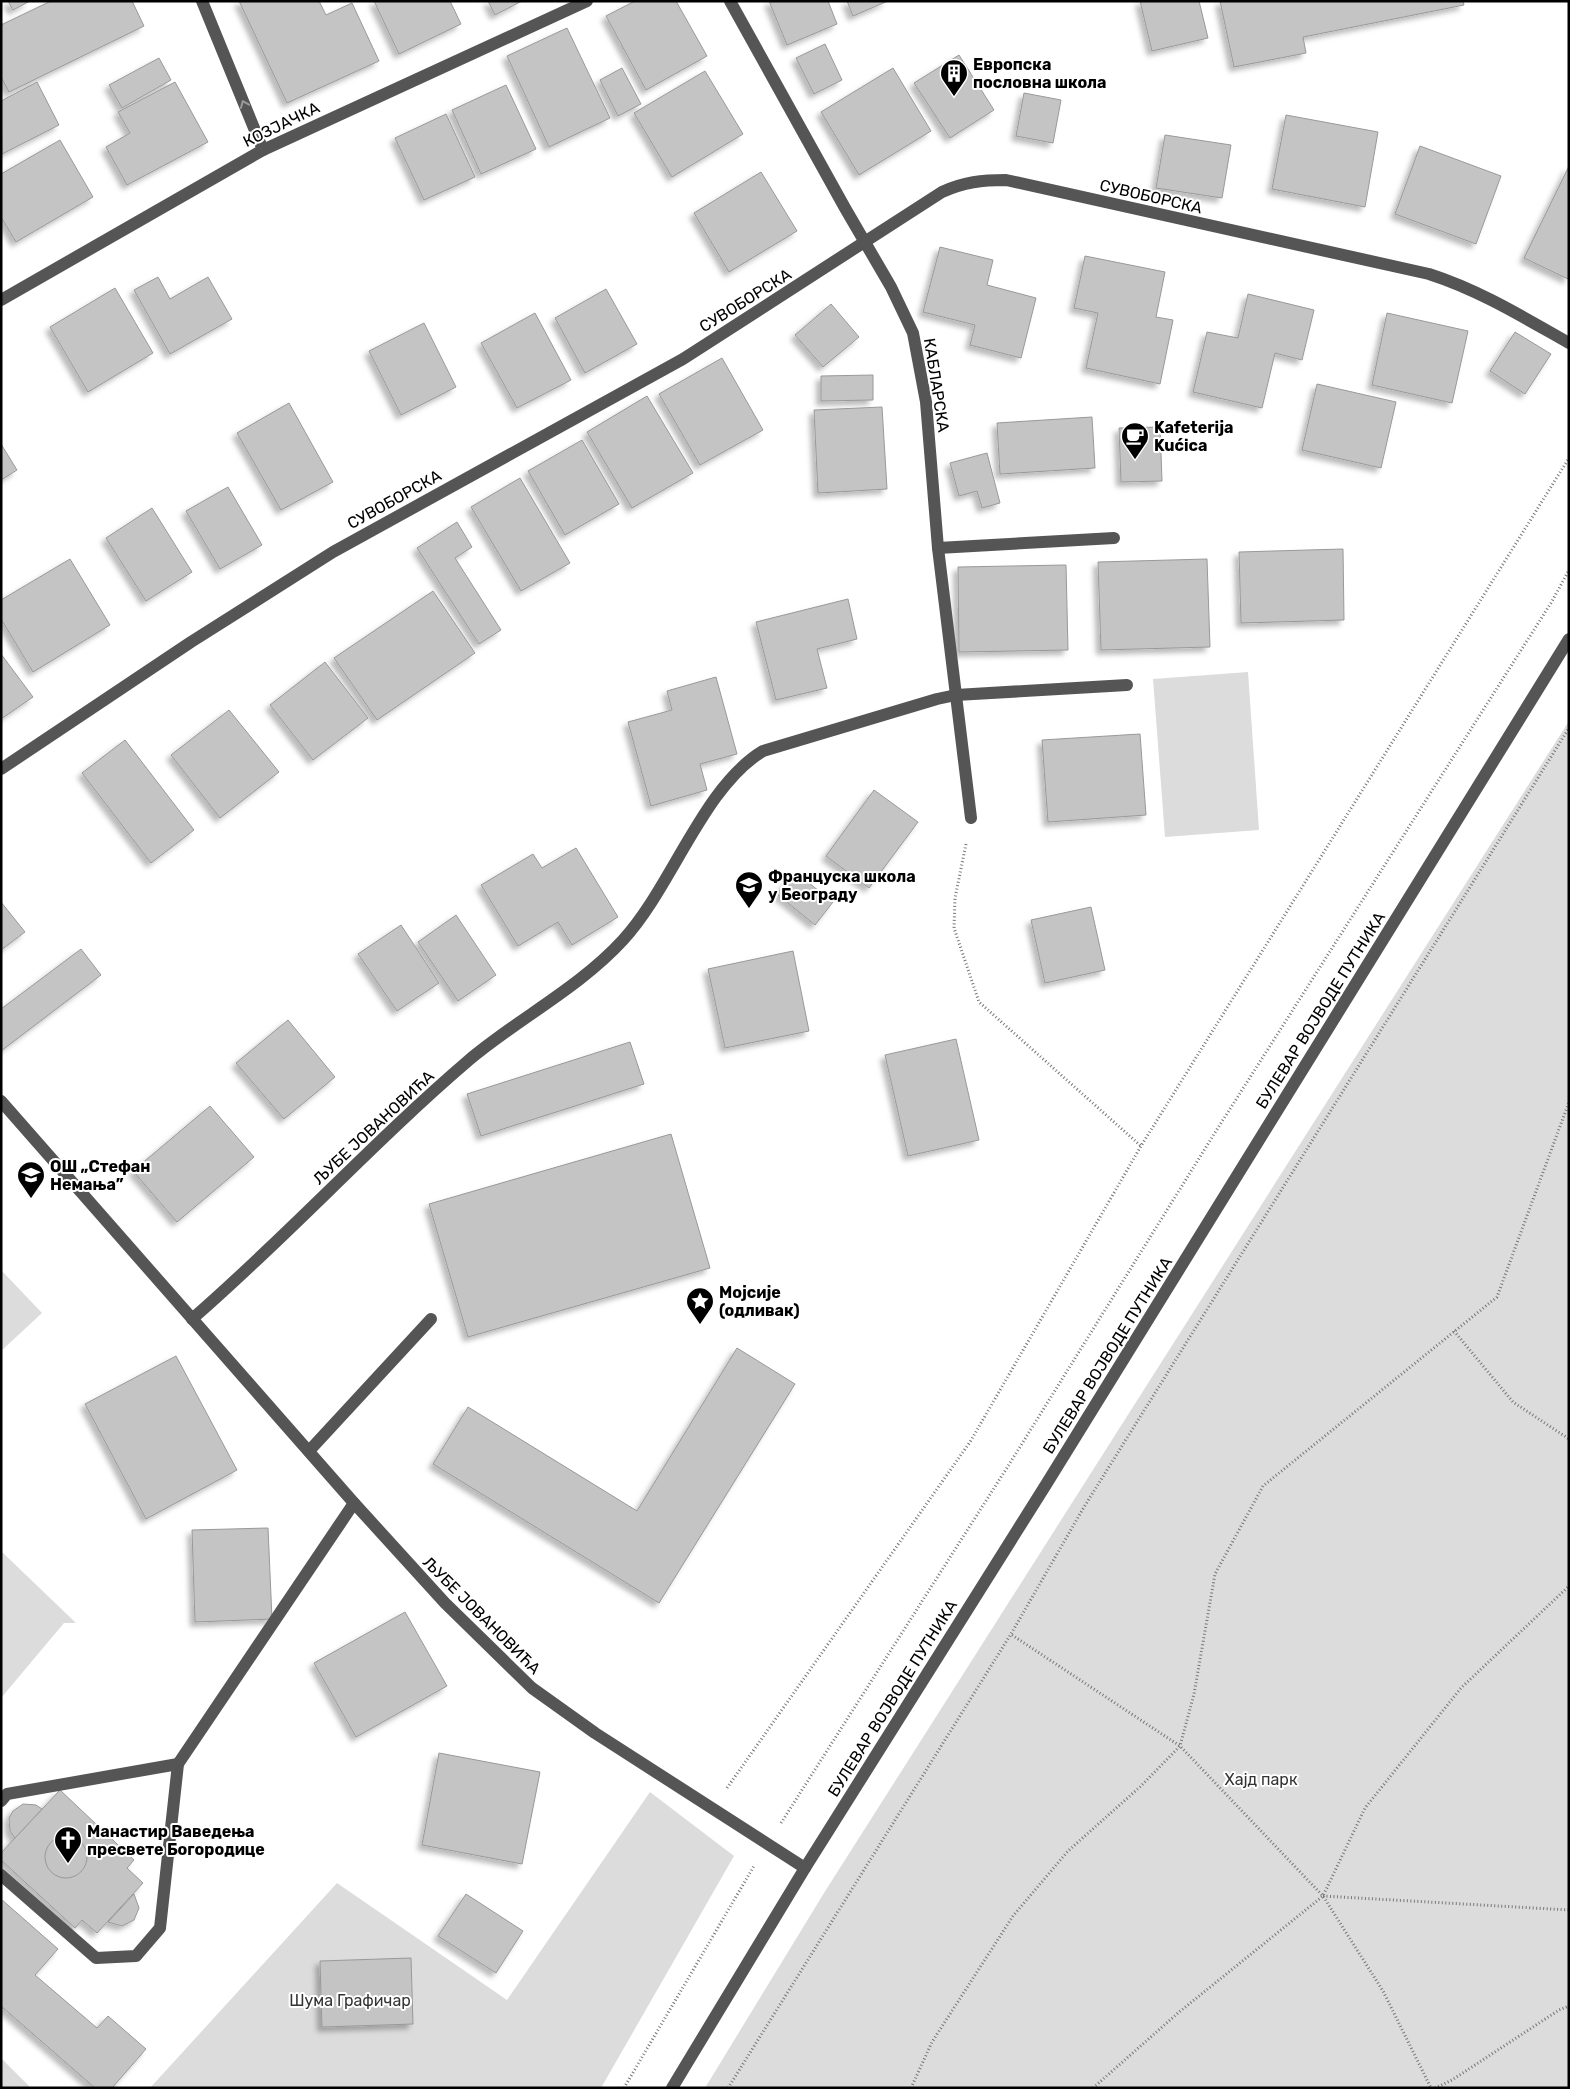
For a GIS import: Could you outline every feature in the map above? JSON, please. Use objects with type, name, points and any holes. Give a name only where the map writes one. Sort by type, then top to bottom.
[{"type":"street","points":[[202,1],[263,150]]},
{"type":"street","name":"КОЗЈАЧКА","points":[[1,300],[263,150],[587,1]]},
{"type":"street","name":"КАБЛАРСКА","points":[[730,1],[908,318],[917,347],[926,402],[938,548],[971,818]]},
{"type":"street","name":"СУВОБОРСКА","points":[[1,769],[191,642],[333,552],[682,359],[942,192],[959,184],[981,180],[1006,180],[1429,274],[1485,295],[1569,343]]},
{"type":"street","points":[[938,548],[1114,538]]},
{"type":"street","name":"БУЛЕВАР ВОЈВОДЕ ПУТНИКА","points":[[672,2088],[805,1868],[1060,1461],[1569,639]]},
{"type":"street","name":"ЉУБЕ ЈОВАНОВИЋА","points":[[192,1319],[428,1096],[471,1059],[588,974],[623,940],[642,918],[707,810],[737,770],[763,751],[956,695],[1127,685]]},
{"type":"street","name":"ЉУБЕ ЈОВАНОВИЋА","points":[[1,1101],[354,1503],[445,1603],[532,1688],[595,1733],[805,1868]]},
{"type":"street","points":[[310,1451],[431,1319]]},
{"type":"street","points":[[1,1875],[96,1958],[136,1956],[160,1928],[178,1764],[354,1503]]},
{"type":"street","points":[[1,1800],[7,1794],[178,1764]]},
{"type":"path","points":[[712,1809],[970,1442],[1141,1146],[1569,458]]},
{"type":"path","points":[[624,2088],[767,1844],[1010,1463],[1211,1139],[1551,603],[1569,570]]},
{"type":"path","points":[[728,2088],[1012,1634],[1084,1507],[1569,728]]},
{"type":"path","points":[[971,818],[955,898],[954,928],[979,1002],[1141,1146]]},
{"type":"path","points":[[911,2088],[932,2042],[1013,1916],[1068,1851],[1142,1786],[1180,1746],[1194,1694],[1215,1574],[1264,1486],[1497,1298],[1569,1102]]},
{"type":"path","points":[[1454,1331],[1513,1402],[1569,1439]]},
{"type":"path","points":[[1093,2088],[1178,2013],[1323,1896],[1364,1808],[1461,1688],[1569,1586]]},
{"type":"path","points":[[1012,1634],[1180,1746],[1323,1896],[1383,1991],[1431,2088]]},
{"type":"path","points":[[1323,1896],[1569,1910]]},
{"type":"path","points":[[1435,2088],[1559,2010],[1569,2006]]},
{"type":"green space","points":[[1248,672],[1259,830],[1165,837],[1153,679]]},
{"type":"green space","name":"Хајд парк","points":[[1569,721],[1569,2088],[705,2088],[824,1893]]},
{"type":"green space","points":[[1,1270],[42,1313],[1,1351]]},
{"type":"green space","points":[[1,1551],[76,1623],[64,1623],[1,1698]]},
{"type":"green space","name":"Шума Графичар","points":[[650,1792],[734,1856],[601,2088],[150,2088],[337,1883],[507,2000]]},
{"type":"green space","points":[[1,2058],[31,2088],[1,2088]]},
{"type":"building","points":[[8,1],[30,1],[13,10]]},
{"type":"building","points":[[51,1],[132,1],[144,26],[9,92],[1,77],[1,25]]},
{"type":"building","points":[[239,1],[319,1],[326,15],[352,3],[379,61],[287,103]]},
{"type":"building","points":[[374,1],[450,1],[461,24],[399,54]]},
{"type":"building","points":[[488,1],[522,1],[495,15]]},
{"type":"building","points":[[635,1],[676,1],[707,56],[646,90],[606,16]]},
{"type":"building","points":[[769,1],[828,1],[837,24],[787,45]]},
{"type":"building","points":[[847,1],[888,1],[853,16]]},
{"type":"building","points":[[1140,1],[1199,1],[1208,38],[1152,51]]},
{"type":"building","points":[[1220,1],[1463,1],[1464,5],[1303,37],[1306,53],[1234,67]]},
{"type":"building","points":[[567,28],[610,118],[549,147],[507,56]]},
{"type":"building","points":[[825,44],[842,80],[814,94],[796,58]]},
{"type":"building","name":"Европска пословна школа","points":[[959,55],[994,110],[950,138],[914,83]]},
{"type":"building","points":[[159,58],[171,80],[122,108],[109,85]]},
{"type":"building","points":[[622,68],[641,104],[618,116],[600,80]]},
{"type":"building","points":[[893,68],[931,131],[859,175],[821,112]]},
{"type":"building","points":[[705,71],[743,134],[672,177],[634,113]]},
{"type":"building","points":[[37,82],[59,125],[2,154],[1,101]]},
{"type":"building","points":[[175,82],[208,142],[127,185],[106,147],[130,133],[118,112]]},
{"type":"building","points":[[506,85],[536,149],[481,174],[452,110]]},
{"type":"building","points":[[1024,93],[1061,100],[1053,143],[1016,136]]},
{"type":"building","points":[[446,114],[475,177],[424,200],[395,138]]},
{"type":"building","points":[[1286,115],[1378,132],[1365,207],[1272,189]]},
{"type":"building","points":[[1165,135],[1231,145],[1222,198],[1156,188]]},
{"type":"building","points":[[60,140],[93,197],[16,242],[1,217],[1,174]]},
{"type":"building","points":[[1420,146],[1501,176],[1476,244],[1395,214]]},
{"type":"building","points":[[1569,166],[1569,277],[1568,279],[1524,258]]},
{"type":"building","points":[[761,172],[797,231],[729,272],[694,213]]},
{"type":"building","points":[[940,247],[993,260],[987,285],[1036,298],[1021,358],[970,345],[975,325],[923,312]]},
{"type":"building","points":[[1085,256],[1165,272],[1156,317],[1173,320],[1160,384],[1086,368],[1098,313],[1074,308]]},
{"type":"building","points":[[158,277],[170,299],[208,277],[232,319],[170,354],[134,290]]},
{"type":"building","points":[[115,288],[153,353],[88,392],[50,327]]},
{"type":"building","points":[[606,289],[637,344],[585,373],[555,318]]},
{"type":"building","points":[[1248,294],[1314,310],[1302,360],[1275,353],[1262,408],[1193,392],[1207,332],[1238,338]]},
{"type":"building","points":[[831,304],[859,337],[823,367],[795,335]]},
{"type":"building","points":[[535,313],[571,380],[517,408],[481,343]]},
{"type":"building","points":[[1387,313],[1468,331],[1452,403],[1372,385]]},
{"type":"building","points":[[424,323],[456,387],[401,415],[369,351]]},
{"type":"building","points":[[1515,332],[1551,354],[1525,394],[1490,371]]},
{"type":"building","points":[[722,358],[763,430],[700,465],[659,394]]},
{"type":"building","points":[[873,375],[873,400],[821,401],[821,376]]},
{"type":"building","points":[[1317,384],[1396,402],[1381,468],[1302,450]]},
{"type":"building","points":[[647,396],[693,473],[632,508],[587,432]]},
{"type":"building","points":[[289,403],[333,482],[281,510],[237,433]]},
{"type":"building","points":[[882,407],[887,489],[818,493],[814,410]]},
{"type":"building","points":[[1092,417],[1095,468],[1000,474],[997,423]]},
{"type":"building","points":[[1160,427],[1162,481],[1121,482],[1119,428]]},
{"type":"building","points":[[582,440],[619,504],[565,535],[528,471]]},
{"type":"building","points":[[1,444],[17,470],[1,480]]},
{"type":"building","points":[[987,453],[1000,503],[982,508],[977,491],[959,496],[950,463]]},
{"type":"building","points":[[520,478],[570,563],[521,591],[471,507]]},
{"type":"building","points":[[228,487],[262,545],[220,569],[186,511]]},
{"type":"building","points":[[152,508],[192,572],[146,601],[106,538]]},
{"type":"building","points":[[457,522],[472,547],[455,558],[501,630],[479,644],[417,548]]},
{"type":"building","points":[[1343,549],[1344,620],[1241,623],[1239,552]]},
{"type":"building","points":[[70,559],[110,625],[33,672],[1,619],[1,600]]},
{"type":"building","points":[[1207,559],[1210,647],[1101,650],[1098,562]]},
{"type":"building","points":[[1066,565],[1068,650],[959,652],[958,567]]},
{"type":"building","points":[[433,591],[475,653],[377,720],[334,658]]},
{"type":"building","points":[[848,599],[857,639],[817,649],[827,688],[776,700],[756,622]]},
{"type":"building","points":[[1,654],[33,697],[1,719]]},
{"type":"building","points":[[325,662],[368,718],[313,760],[270,705]]},
{"type":"building","points":[[716,677],[737,754],[700,764],[707,790],[651,806],[628,722],[672,710],[667,691]]},
{"type":"building","points":[[229,710],[279,772],[220,818],[171,755]]},
{"type":"building","points":[[1140,734],[1146,815],[1048,822],[1042,740]]},
{"type":"building","points":[[125,740],[194,830],[151,863],[82,773]]},
{"type":"building","points":[[874,790],[918,822],[869,888],[826,856]]},
{"type":"building","points":[[576,848],[618,917],[572,945],[558,922],[518,946],[481,885],[533,854],[542,868]]},
{"type":"building","points":[[795,872],[833,902],[815,925],[777,894]]},
{"type":"building","points":[[1,902],[25,932],[1,950]]},
{"type":"building","points":[[1091,907],[1105,970],[1045,983],[1031,920]]},
{"type":"building","points":[[456,915],[496,975],[458,1001],[418,942]]},
{"type":"building","points":[[401,925],[439,983],[397,1011],[358,954]]},
{"type":"building","points":[[81,949],[101,975],[1,1051],[1,1009]]},
{"type":"building","points":[[793,951],[809,1031],[725,1048],[708,969]]},
{"type":"building","points":[[288,1020],[335,1077],[284,1119],[236,1063]]},
{"type":"building","points":[[956,1039],[979,1140],[908,1156],[885,1055]]},
{"type":"building","points":[[630,1042],[644,1084],[481,1136],[467,1094]]},
{"type":"building","points":[[210,1106],[254,1157],[177,1222],[133,1171]]},
{"type":"building","points":[[671,1134],[710,1268],[468,1337],[429,1204]]},
{"type":"building","points":[[737,1348],[795,1384],[659,1603],[433,1464],[468,1407],[637,1511]]},
{"type":"building","points":[[176,1356],[237,1470],[146,1519],[85,1404]]},
{"type":"building","points":[[268,1528],[272,1619],[195,1622],[192,1530]]},
{"type":"building","points":[[405,1612],[447,1686],[356,1737],[314,1663]]},
{"type":"building","points":[[439,1753],[540,1772],[522,1864],[422,1845]]},
{"type":"building","name":"Манастир Ваведења пресвете Богородице","points":[[60,1790],[134,1860],[127,1868],[143,1883],[97,1933],[82,1920],[75,1928],[1,1860],[1,1853]]},
{"type":"building","points":[[23,1804],[36,1805],[42,1809],[15,1838],[10,1831],[9,1818],[13,1811]]},
{"type":"building","points":[[62,1836],[70,1836],[81,1842],[87,1857],[81,1872],[70,1878],[62,1878],[51,1872],[45,1861],[45,1853],[51,1842]]},
{"type":"building","points":[[134,1894],[139,1908],[134,1920],[122,1926],[108,1922]]},
{"type":"building","points":[[466,1894],[523,1931],[496,1973],[438,1936]]},
{"type":"building","points":[[1,1899],[58,1949],[35,1975],[97,2028],[108,2016],[146,2049],[112,2088],[95,2088],[1,2006]]},
{"type":"building","points":[[411,1958],[413,2024],[322,2027],[320,1961]]},
{"type":"place","name":"Европска пословна школа","points":[[954,97]]},
{"type":"place","name":"Kafeterija Kućica","points":[[1135,460]]},
{"type":"place","name":"Француска школа у Београду","points":[[749,909]]},
{"type":"place","name":"ОШ „Стефан Немања”","points":[[31,1199]]},
{"type":"place","name":"Мојсије (одливак)","points":[[700,1325]]},
{"type":"place","name":"Манастир Ваведења пресвете Богородице","points":[[68,1864]]}]
